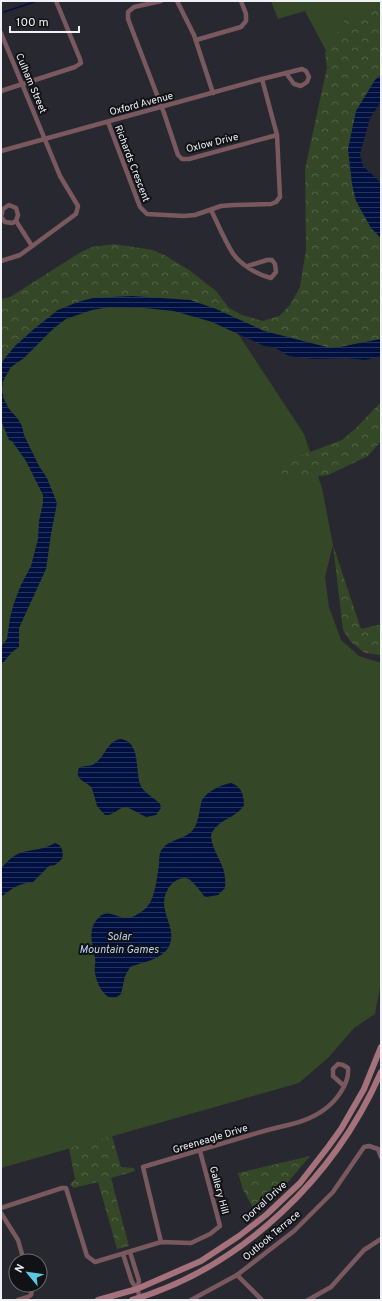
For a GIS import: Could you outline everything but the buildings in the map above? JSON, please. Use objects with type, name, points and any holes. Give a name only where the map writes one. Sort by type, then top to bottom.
[{"type":"main road","name":"Dorval Drive","points":[[98,1300],[138,1289],[201,1261],[239,1236],[266,1215],[300,1182],[328,1147],[364,1089],[381,1047]]},
{"type":"main road","name":"Dorval Drive","points":[[132,1300],[141,1299],[205,1269],[239,1247],[270,1223],[314,1180],[344,1141],[361,1114],[381,1072]]},
{"type":"street","points":[[161,1],[134,7],[128,12],[128,19],[162,107]]},
{"type":"street","points":[[177,1],[196,40],[214,92]]},
{"type":"street","points":[[196,40],[241,27],[246,21],[246,14],[241,1]]},
{"type":"street","points":[[1,91],[75,67],[81,63],[57,3]]},
{"type":"street","name":"Culham Street","points":[[1,33],[60,176],[78,206],[78,211],[76,214],[32,246]]},
{"type":"street","name":"Oxford Avenue","points":[[1,151],[214,92],[262,79],[286,73],[302,69],[306,71],[309,77],[307,82],[301,86],[294,84],[286,73]]},
{"type":"street","name":"Richards Crescent","points":[[108,122],[140,207],[147,214],[184,216],[195,215],[221,206],[234,204],[267,205],[276,202],[280,197],[277,134],[262,79]]},
{"type":"street","name":"Oxlow Drive","points":[[162,107],[175,151],[182,159],[189,159],[277,134]]},
{"type":"street","points":[[211,210],[232,253],[241,262],[262,275],[271,278],[276,272],[275,264],[272,260],[267,260],[248,266]]},
{"type":"street","points":[[1,261],[20,255],[32,246],[16,220]]},
{"type":"street","name":"Greeneagle Drive","points":[[161,1242],[143,1167],[267,1130],[302,1122],[324,1110],[333,1102],[344,1086],[348,1075],[348,1068],[338,1064],[333,1069],[333,1076],[344,1086]]},
{"type":"street","name":"Outlook Terrace","points":[[190,1300],[237,1275],[294,1231],[333,1192],[364,1147],[369,1146],[378,1149],[381,1157]]},
{"type":"street","name":"Gallery Hill","points":[[1,1208],[66,1188],[87,1256],[95,1262],[161,1242],[191,1244],[210,1234],[220,1226],[200,1151]]},
{"type":"street","points":[[1,1213],[18,1240],[22,1253]]},
{"type":"street","points":[[308,1300],[331,1287],[364,1250],[381,1239]]},
{"type":"street","points":[[130,1252],[139,1282],[138,1289]]},
{"type":"street","points":[[123,1254],[132,1282],[138,1289],[141,1299]]},
{"type":"street","points":[[237,1275],[262,1300]]},
{"type":"street","points":[[18,1300],[28,1297],[31,1295],[31,1293]]},
{"type":"green space","points":[[271,1],[381,1],[381,13],[331,60],[305,11],[278,19]]},
{"type":"green space","points":[[381,2],[381,75],[375,80],[348,149],[371,228],[381,238],[381,339],[330,348],[264,331],[216,309],[190,300],[132,296],[97,298],[78,302],[58,310],[15,346],[1,364],[1,299],[10,297],[81,252],[92,247],[114,244],[153,250],[189,270],[216,291],[229,308],[242,315],[263,321],[279,316],[290,305],[300,287],[306,249],[305,169],[327,67],[325,53],[346,18],[356,17]]},
{"type":"green space","points":[[129,246],[165,260],[206,285],[304,434],[322,488],[333,545],[325,577],[329,607],[341,640],[359,656],[381,663],[381,982],[375,1014],[354,1028],[329,1057],[299,1083],[1,1168],[1,321],[95,249]]},
{"type":"green space","points":[[381,402],[381,441],[368,456],[328,475],[289,480],[280,474],[282,458],[302,455],[342,440]]},
{"type":"green space","points":[[333,545],[361,629],[381,624],[381,655],[365,653],[351,642],[343,630]]},
{"type":"green space","points":[[112,1136],[121,1167],[134,1168],[135,1171],[111,1178],[129,1246],[117,1249],[98,1182],[73,1188],[70,1184],[75,1179],[69,1148]]},
{"type":"green space","points":[[310,1156],[288,1182],[256,1213],[243,1190],[238,1173]]},
{"type":"water","points":[[381,75],[381,102],[370,118],[360,154],[363,166],[381,183],[381,238],[371,228],[356,201],[352,184],[348,149],[356,111],[375,80]]},
{"type":"water","points":[[132,296],[190,300],[216,309],[264,331],[330,348],[381,339],[381,356],[365,360],[347,358],[313,359],[289,356],[274,347],[264,346],[212,322],[174,311],[144,308],[109,307],[92,310],[66,319],[54,328],[24,358],[11,367],[3,381],[2,390],[4,399],[9,409],[22,426],[24,435],[39,466],[47,478],[57,503],[46,569],[19,628],[19,647],[12,652],[1,665],[1,647],[7,639],[14,603],[31,566],[38,539],[43,495],[26,461],[12,441],[9,440],[1,420],[1,364],[15,346],[58,310],[93,298]]},
{"type":"water","points":[[120,739],[127,741],[134,750],[141,787],[160,804],[161,808],[156,815],[146,817],[127,807],[124,807],[111,814],[105,815],[97,806],[92,788],[79,778],[79,768],[94,764],[101,758],[112,743]]},
{"type":"water","name":"Solar Mountain Games","points":[[231,783],[240,789],[244,805],[237,813],[218,825],[211,835],[214,848],[224,872],[225,888],[218,895],[206,897],[188,878],[180,879],[172,883],[164,898],[164,905],[171,934],[171,941],[168,948],[156,958],[130,967],[125,976],[121,994],[116,997],[107,996],[100,988],[95,973],[95,960],[91,935],[95,922],[105,914],[130,918],[146,908],[152,900],[154,894],[160,853],[163,848],[192,831],[197,820],[202,800],[211,791]]},
{"type":"water","points":[[55,843],[62,849],[62,859],[55,865],[49,866],[33,882],[16,887],[1,897],[1,869],[8,861],[21,853],[47,847]]},
{"type":"waterway","points":[[4,12],[37,1]]},
{"type":"waterway","points":[[63,1],[69,1]]}]
